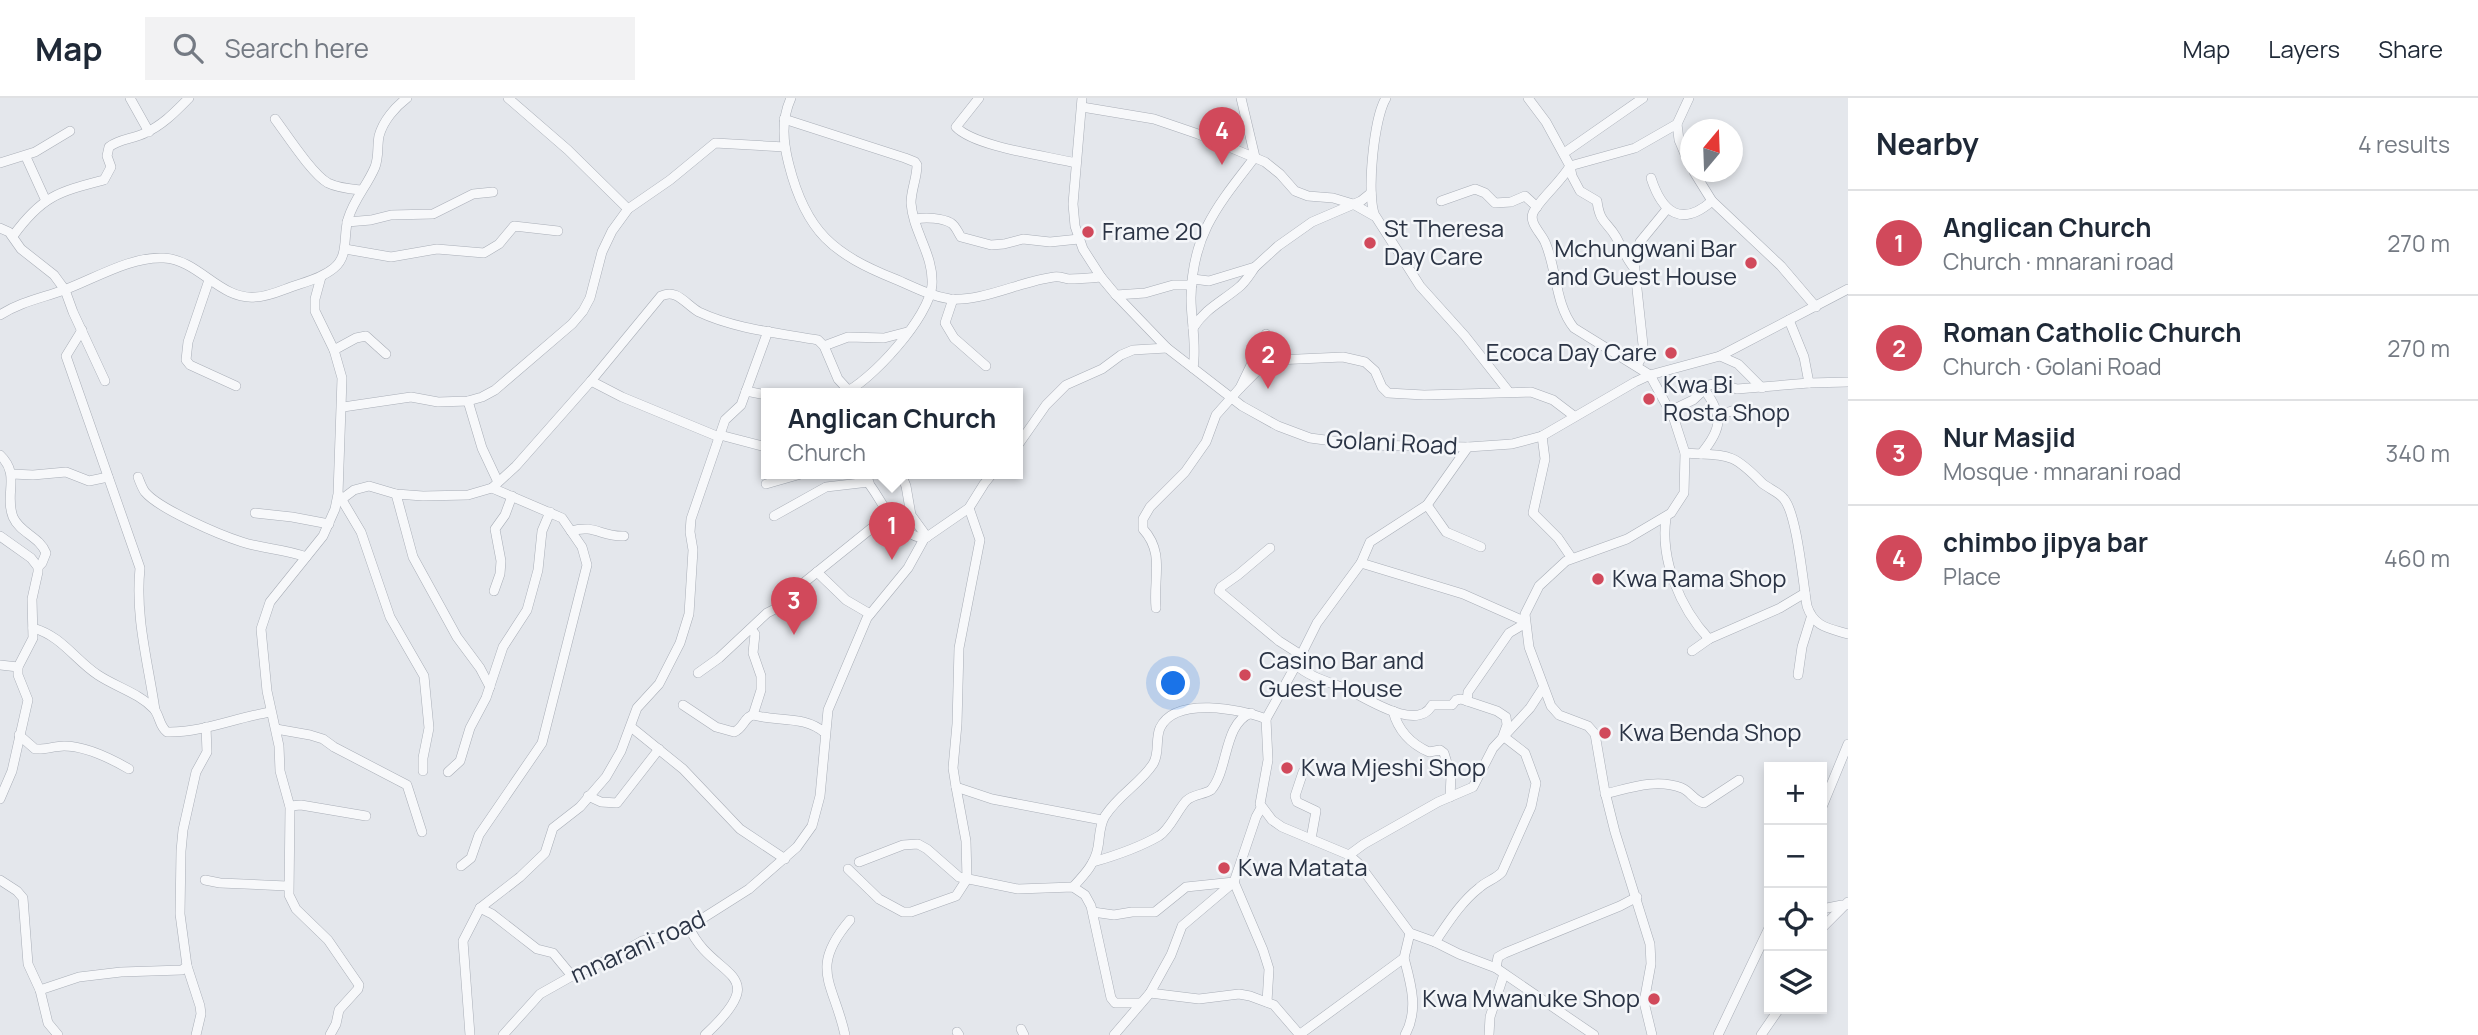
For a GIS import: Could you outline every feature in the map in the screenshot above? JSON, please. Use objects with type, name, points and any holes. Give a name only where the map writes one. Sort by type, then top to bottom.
[{"type":"street","points":[[130,98],[149,132]]},
{"type":"street","points":[[13,236],[31,212],[46,201],[78,187],[104,180],[111,167],[107,156],[109,147],[115,142],[149,132],[189,98]]},
{"type":"street","points":[[0,315],[32,299],[65,290],[101,273],[145,260],[163,258],[177,261],[195,269],[227,291],[255,298],[321,276],[336,267],[345,249],[347,222],[360,190],[376,164],[379,135],[394,102],[407,98]]},
{"type":"street","points":[[508,98],[568,150],[628,209]]},
{"type":"street","points":[[791,98],[784,119],[785,147],[794,182],[803,206],[829,242],[847,258],[931,295],[953,299],[991,293],[1057,276],[1067,279],[1101,277]]},
{"type":"street","points":[[979,98],[958,122],[956,127],[961,132],[988,143],[1076,163]]},
{"type":"street","points":[[1241,98],[1255,157]]},
{"type":"street","points":[[1386,98],[1377,119],[1371,193],[1376,217],[1420,286],[1465,336],[1508,392]]},
{"type":"street","points":[[1528,98],[1564,153],[1580,191],[1597,201],[1601,220],[1617,239],[1623,254],[1634,268]]},
{"type":"street","points":[[1564,153],[1643,98]]},
{"type":"street","points":[[1680,142],[1677,124],[1689,98]]},
{"type":"street","points":[[1082,102],[1154,119],[1255,157],[1280,174],[1295,191],[1353,204],[1376,217]]},
{"type":"street","name":"Golani Road","points":[[1082,102],[1073,204],[1079,239],[1101,277],[1167,348],[1232,398],[1278,426],[1310,438],[1363,445],[1468,447],[1512,444],[1542,436],[1650,375],[1720,356],[1848,289]]},
{"type":"street","points":[[275,119],[326,182],[360,190]]},
{"type":"street","points":[[784,119],[915,162],[917,174],[911,203],[932,266],[931,295],[928,305],[884,361],[851,388]]},
{"type":"street","points":[[1652,1035],[1644,1002],[1651,955],[1637,897],[1605,794],[1595,734],[1592,729],[1559,715],[1551,706],[1529,648],[1524,622],[1527,607],[1539,586],[1571,557],[1627,539],[1666,518],[1684,493],[1685,453],[1670,411],[1650,375],[1574,328],[1565,317],[1545,242],[1533,223],[1533,213],[1563,179],[1570,166],[1635,148],[1677,124]]},
{"type":"street","points":[[0,163],[26,157],[70,131]]},
{"type":"street","points":[[343,407],[411,397],[438,402],[468,401],[482,397],[511,378],[577,317],[590,298],[602,252],[612,231],[628,209],[670,180],[715,143],[785,147]]},
{"type":"street","points":[[26,157],[46,201]]},
{"type":"street","points":[[1193,368],[1195,351],[1192,282],[1196,252],[1204,230],[1224,195],[1255,157]]},
{"type":"street","points":[[1651,177],[1656,195],[1667,209],[1684,215],[1694,214],[1712,201]]},
{"type":"street","points":[[1700,182],[1712,201],[1782,265],[1816,307]]},
{"type":"street","points":[[1441,201],[1475,190],[1485,193],[1495,203],[1511,202],[1525,196],[1537,207]]},
{"type":"street","points":[[347,222],[391,215],[433,214],[473,194],[493,192]]},
{"type":"street","points":[[1192,330],[1200,316],[1237,290],[1255,267],[1278,246],[1311,222],[1371,193]]},
{"type":"street","points":[[1637,366],[1643,345],[1634,268],[1640,242],[1667,209]]},
{"type":"street","points":[[916,219],[930,218],[949,222],[961,237],[991,245],[1023,239],[1050,242],[1079,239]]},
{"type":"street","points":[[345,249],[391,257],[438,249],[484,253],[499,244],[514,226],[558,232]]},
{"type":"street","points":[[0,228],[13,236],[21,249],[54,275],[65,290],[105,381]]},
{"type":"street","points":[[1116,295],[1145,293],[1173,285],[1209,281],[1255,267]]},
{"type":"street","points":[[321,276],[315,299],[316,311],[334,350],[342,378],[343,407],[338,449],[340,496],[323,536],[270,602],[261,629],[280,771],[290,806],[287,886],[292,904],[328,940],[359,985],[339,1010],[330,1035]]},
{"type":"street","points":[[209,280],[188,342],[186,360],[190,365],[236,386]]},
{"type":"street","points":[[340,496],[369,486],[396,494],[468,495],[495,485],[591,381],[661,296],[666,294],[677,295],[698,311],[722,321],[818,341],[824,346],[844,388]]},
{"type":"street","points":[[953,299],[945,323],[948,331],[986,366]]},
{"type":"street","points":[[1789,320],[1804,356],[1809,383]]},
{"type":"street","points":[[82,330],[66,356],[140,568],[140,631],[155,710],[162,728],[167,732],[206,727],[271,712]]},
{"type":"street","points":[[470,1035],[462,945],[480,908],[520,877],[545,853],[553,828],[580,807],[606,777],[621,751],[637,708],[659,684],[684,634],[691,599],[694,550],[690,533],[691,519],[725,420],[741,405],[768,331]]},
{"type":"street","points":[[824,346],[848,337],[884,338],[908,332]]},
{"type":"street","points":[[1240,388],[1266,334]]},
{"type":"street","points":[[334,350],[356,338],[366,336],[386,354]]},
{"type":"street","points":[[1023,438],[1046,405],[1066,385],[1102,369],[1133,350],[1167,348]]},
{"type":"street","points":[[1720,356],[1738,364],[1762,388]]},
{"type":"street","points":[[1156,608],[1156,550],[1152,539],[1143,528],[1143,519],[1160,496],[1195,460],[1225,402],[1262,366],[1276,360],[1343,357],[1365,362],[1375,371],[1382,387],[1388,393],[1424,395],[1519,391],[1553,400],[1574,416]]},
{"type":"street","points":[[591,381],[622,397],[720,436],[761,446]]},
{"type":"street","points":[[1670,411],[1693,400],[1704,388],[1718,383],[1737,389],[1848,382]]},
{"type":"street","points":[[1701,454],[1715,435],[1719,415],[1704,388]]},
{"type":"street","points":[[746,391],[761,394]]},
{"type":"street","points":[[461,866],[471,858],[479,835],[545,734],[551,700],[587,565],[582,547],[562,518],[512,496],[495,485],[468,401]]},
{"type":"street","points":[[1719,415],[1735,410]]},
{"type":"street","points":[[1542,436],[1545,459],[1532,513],[1558,538],[1571,557]]},
{"type":"street","points":[[1114,1035],[1150,993],[1171,955],[1182,926],[1234,882],[1261,808],[1260,798],[1268,760],[1266,719],[1317,623],[1362,563],[1370,542],[1427,505],[1468,447]]},
{"type":"street","points":[[1685,453],[1723,455],[1735,459],[1784,499],[1792,516],[1811,618],[1802,647],[1798,675]]},
{"type":"street","points":[[0,455],[8,463],[12,474],[9,495],[15,520],[44,546],[46,553],[38,567],[32,599],[33,628],[30,646],[18,667],[18,675],[28,700],[12,771],[0,799]]},
{"type":"street","points":[[12,474],[66,472],[89,481],[108,477]]},
{"type":"street","points":[[138,477],[151,498],[180,515],[241,542],[290,551],[306,557]]},
{"type":"street","points":[[766,484],[784,479]]},
{"type":"street","points":[[866,479],[888,515],[904,531],[926,538]]},
{"type":"street","points":[[903,479],[911,515],[926,538]]},
{"type":"street","name":"mnarani road","points":[[503,1035],[540,994],[642,941],[689,927],[749,889],[785,859],[806,835],[816,812],[823,781],[828,710],[870,614],[908,568],[926,538],[970,508],[988,479]]},
{"type":"street","points":[[774,516],[826,487],[869,482]]},
{"type":"street","points":[[396,494],[412,557],[457,637],[480,668],[490,687]]},
{"type":"street","points":[[340,496],[360,532],[390,617],[424,676],[429,728],[422,771]]},
{"type":"street","points":[[494,591],[501,561],[495,529],[512,496]]},
{"type":"street","points":[[1427,505],[1446,532],[1464,542],[1481,547]]},
{"type":"street","points":[[848,869],[879,899],[903,912],[911,912],[956,896],[967,879],[966,841],[953,754],[957,724],[959,648],[980,540],[970,508]]},
{"type":"street","points":[[448,772],[460,761],[470,728],[490,687],[503,647],[523,619],[538,569],[542,531],[550,512]]},
{"type":"street","points":[[255,513],[329,524]]},
{"type":"street","points":[[698,673],[888,515]]},
{"type":"street","points":[[1666,518],[1663,534],[1667,559],[1692,617],[1709,639]]},
{"type":"street","points":[[571,531],[588,527],[607,536],[624,536]]},
{"type":"street","points":[[0,536],[22,550],[38,567]]},
{"type":"street","points":[[1270,548],[1221,587],[1220,591],[1279,641],[1301,655]]},
{"type":"street","points":[[1362,563],[1464,594],[1524,622]]},
{"type":"street","points":[[817,572],[846,600],[870,614]]},
{"type":"street","points":[[1692,652],[1709,639],[1780,608],[1805,593]]},
{"type":"street","points":[[1811,618],[1848,634]]},
{"type":"street","points":[[1467,701],[1468,692],[1509,633],[1524,622]]},
{"type":"street","points":[[33,628],[53,636],[96,673],[155,710]]},
{"type":"street","points":[[751,629],[755,634],[753,653],[761,676],[761,690],[753,715]]},
{"type":"street","points":[[0,665],[18,667]]},
{"type":"street","points":[[1296,665],[1317,678],[1393,711],[1421,715],[1428,712],[1432,705],[1452,705],[1458,699],[1497,711],[1506,717],[1507,725],[1503,736]]},
{"type":"street","points":[[1349,855],[1364,844],[1475,785],[1493,748],[1530,708],[1543,688]]},
{"type":"street","points":[[683,705],[716,727],[734,732],[743,726],[746,718],[753,715],[811,723],[825,733]]},
{"type":"street","points":[[1073,887],[1087,873],[1093,862],[1102,820],[1123,792],[1151,767],[1157,758],[1160,728],[1166,719],[1182,712],[1219,707],[1251,713],[1266,719]]},
{"type":"street","points":[[1393,711],[1398,727],[1412,741],[1429,752],[1440,750],[1444,753],[1451,776],[1450,797]]},
{"type":"street","points":[[1093,862],[1113,858],[1123,850],[1140,846],[1157,837],[1185,801],[1211,790],[1219,776],[1237,723],[1251,713]]},
{"type":"street","points":[[196,1035],[201,1014],[187,966],[180,914],[181,850],[196,772],[207,752],[206,727]]},
{"type":"street","points":[[631,727],[683,769],[740,830],[785,859]]},
{"type":"street","points":[[276,729],[323,739],[407,785],[422,832]]},
{"type":"street","points":[[19,735],[36,749],[65,746],[88,750],[129,769]]},
{"type":"street","points":[[1435,942],[1466,900],[1479,887],[1502,872],[1531,807],[1536,783],[1529,761],[1521,748],[1503,736]]},
{"type":"street","points":[[1827,795],[1848,744]]},
{"type":"street","points":[[588,796],[610,804],[617,803],[659,748]]},
{"type":"street","points":[[1303,772],[1295,796],[1297,802],[1316,811],[1311,839]]},
{"type":"street","points":[[1605,794],[1657,783],[1686,790],[1698,802],[1704,803],[1739,780]]},
{"type":"street","points":[[956,788],[1003,801],[1102,820]]},
{"type":"street","points":[[290,806],[300,805],[366,816]]},
{"type":"street","points":[[1261,808],[1282,827],[1349,855],[1380,890],[1410,933],[1496,968],[1594,1035]]},
{"type":"street","points":[[859,862],[903,845],[918,844],[956,875],[967,879],[1018,889],[1073,887],[1085,895],[1093,912],[1110,993],[1128,1017]]},
{"type":"street","points":[[0,880],[18,891],[23,898],[26,955],[40,990],[48,1023],[58,1035]]},
{"type":"street","points":[[205,880],[287,886]]},
{"type":"street","points":[[1093,912],[1114,915],[1155,912],[1186,887],[1234,882]]},
{"type":"street","points":[[1234,882],[1269,969],[1267,1002]]},
{"type":"street","points":[[1496,968],[1498,957],[1504,953],[1637,897]]},
{"type":"street","points":[[1827,908],[1847,902]]},
{"type":"street","points":[[1827,923],[1847,902]]},
{"type":"street","points":[[480,908],[495,916],[537,949],[553,953],[572,976]]},
{"type":"street","points":[[845,1035],[825,971],[833,942],[850,920]]},
{"type":"street","points":[[689,927],[697,940],[732,975],[739,991],[735,1004],[705,1035]]},
{"type":"street","points":[[1405,1035],[1412,1020],[1414,1003],[1404,958],[1410,933]]},
{"type":"street","points":[[1718,1035],[1764,939]]},
{"type":"street","points":[[1150,993],[1199,999],[1240,994],[1267,1002],[1281,1011],[1299,1034],[1404,958]]},
{"type":"street","points":[[40,990],[79,976],[182,970],[187,966]]},
{"type":"street","points":[[1489,1035],[1490,1017],[1504,974]]},
{"type":"street","points":[[1115,1003],[1141,1003]]},
{"type":"street","points":[[1761,1035],[1776,1014]]},
{"type":"place","name":"chimbo jipya bar","points":[[1222,165]]},
{"type":"place","name":"Frame 20","points":[[1088,232]]},
{"type":"place","name":"St Theresa Day Care","points":[[1370,243]]},
{"type":"place","name":"Mchungwani Bar and Guest House","points":[[1751,263]]},
{"type":"place","name":"Ecoca Day Care","points":[[1671,353]]},
{"type":"place","name":"Roman Catholic Church","points":[[1268,389]]},
{"type":"place","name":"Kwa Bi Rosta Shop","points":[[1649,399]]},
{"type":"place","name":"Anglican Church","points":[[892,560]]},
{"type":"place","name":"Kwa Rama Shop","points":[[1598,579]]},
{"type":"place","name":"Nur Masjid","points":[[794,635]]},
{"type":"place","name":"Casino Bar and Guest House","points":[[1245,675]]},
{"type":"place","name":"Kwa Benda Shop","points":[[1605,733]]},
{"type":"place","name":"Kwa Mjeshi Shop","points":[[1287,768]]},
{"type":"place","name":"Kwa Matata","points":[[1224,868]]},
{"type":"place","name":"Kwa Mwanuke Shop","points":[[1654,999]]}]
